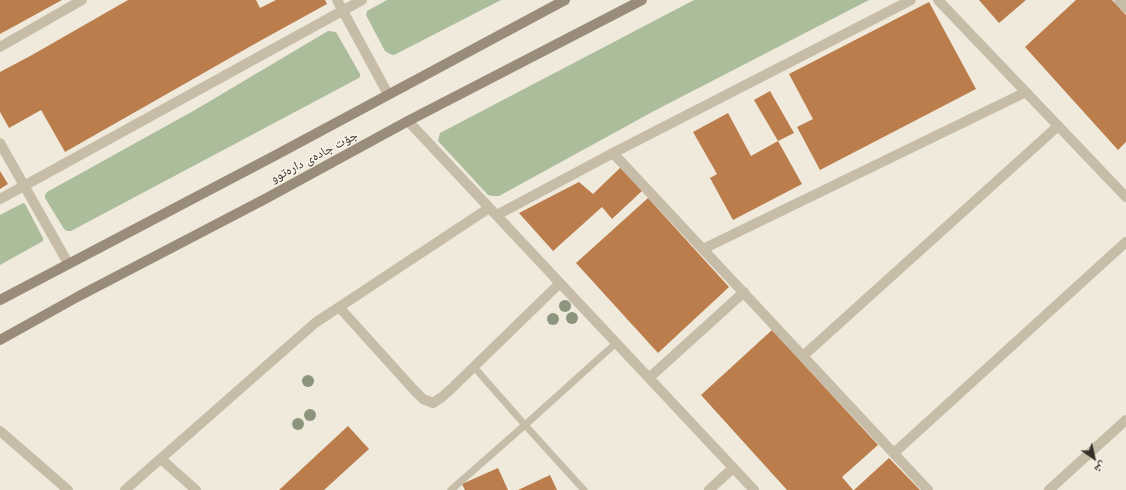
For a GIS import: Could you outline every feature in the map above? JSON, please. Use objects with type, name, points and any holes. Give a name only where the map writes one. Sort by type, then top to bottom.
[{"type":"main road","name":"جۆت جادەی دارەتوو","points":[[0,300],[565,0]]},
{"type":"main road","name":"جۆت جادەی دارەتوو","points":[[0,340],[79,296],[265,199],[408,121],[642,0]]},
{"type":"street","points":[[0,47],[82,0]]},
{"type":"street","points":[[337,0],[388,94]]},
{"type":"street","points":[[0,199],[362,0]]},
{"type":"street","points":[[496,215],[613,153],[911,0]]},
{"type":"street","points":[[938,0],[1126,196]]},
{"type":"street","points":[[1119,0],[1126,8]]},
{"type":"street","points":[[703,249],[1026,92]]},
{"type":"street","points":[[408,121],[754,490]]},
{"type":"street","points":[[803,356],[1058,126]]},
{"type":"street","points":[[0,143],[68,264]]},
{"type":"street","points":[[613,153],[928,490]]},
{"type":"street","points":[[125,490],[315,323],[489,208]]},
{"type":"street","points":[[894,453],[1126,242]]},
{"type":"street","points":[[339,307],[423,399],[433,403],[442,397],[474,367],[560,283]]},
{"type":"street","points":[[649,378],[744,292]]},
{"type":"street","points":[[1049,490],[1126,420]]},
{"type":"street","points":[[0,431],[68,490]]},
{"type":"street","points":[[161,459],[196,490]]},
{"type":"street","points":[[709,490],[733,468]]},
{"type":"lane","points":[[451,490],[616,343]]},
{"type":"lane","points":[[474,367],[584,490]]},
{"type":"green space","points":[[387,0],[501,0],[394,55],[385,51],[366,15],[367,11]]},
{"type":"green space","points":[[694,0],[869,0],[654,111],[499,196],[488,195],[438,141],[440,133]]},
{"type":"green space","points":[[328,31],[336,32],[360,74],[360,77],[71,231],[64,229],[45,198],[47,192],[195,110]]},
{"type":"green space","points":[[23,203],[25,204],[43,238],[43,241],[0,265],[0,215]]},
{"type":"building","points":[[0,0],[62,0],[0,34]]},
{"type":"building","points":[[128,0],[256,0],[260,8],[276,0],[325,0],[327,4],[65,152],[41,110],[9,128],[0,112],[0,72]]},
{"type":"building","points":[[979,0],[1026,0],[999,23]]},
{"type":"building","points":[[1076,0],[1112,0],[1126,15],[1126,142],[1118,150],[1025,47]]},
{"type":"building","points":[[929,2],[976,89],[820,170],[797,127],[813,119],[789,74]]},
{"type":"building","points":[[770,91],[794,133],[778,141],[754,100]]},
{"type":"building","points":[[728,113],[751,156],[778,141],[802,184],[733,220],[710,178],[717,174],[693,132]]},
{"type":"building","points":[[621,167],[643,190],[612,219],[602,207],[553,251],[519,213],[579,182],[593,194]]},
{"type":"building","points":[[0,171],[8,184],[0,189]]},
{"type":"building","points":[[648,198],[729,287],[658,353],[576,263]]},
{"type":"building","points":[[772,330],[878,445],[842,477],[853,490],[787,490],[701,395]]},
{"type":"building","points":[[348,426],[369,449],[324,490],[279,490]]},
{"type":"building","points":[[889,458],[920,490],[854,490]]},
{"type":"building","points":[[498,468],[508,490],[465,490],[462,484]]},
{"type":"building","points":[[550,475],[557,490],[518,490]]}]
